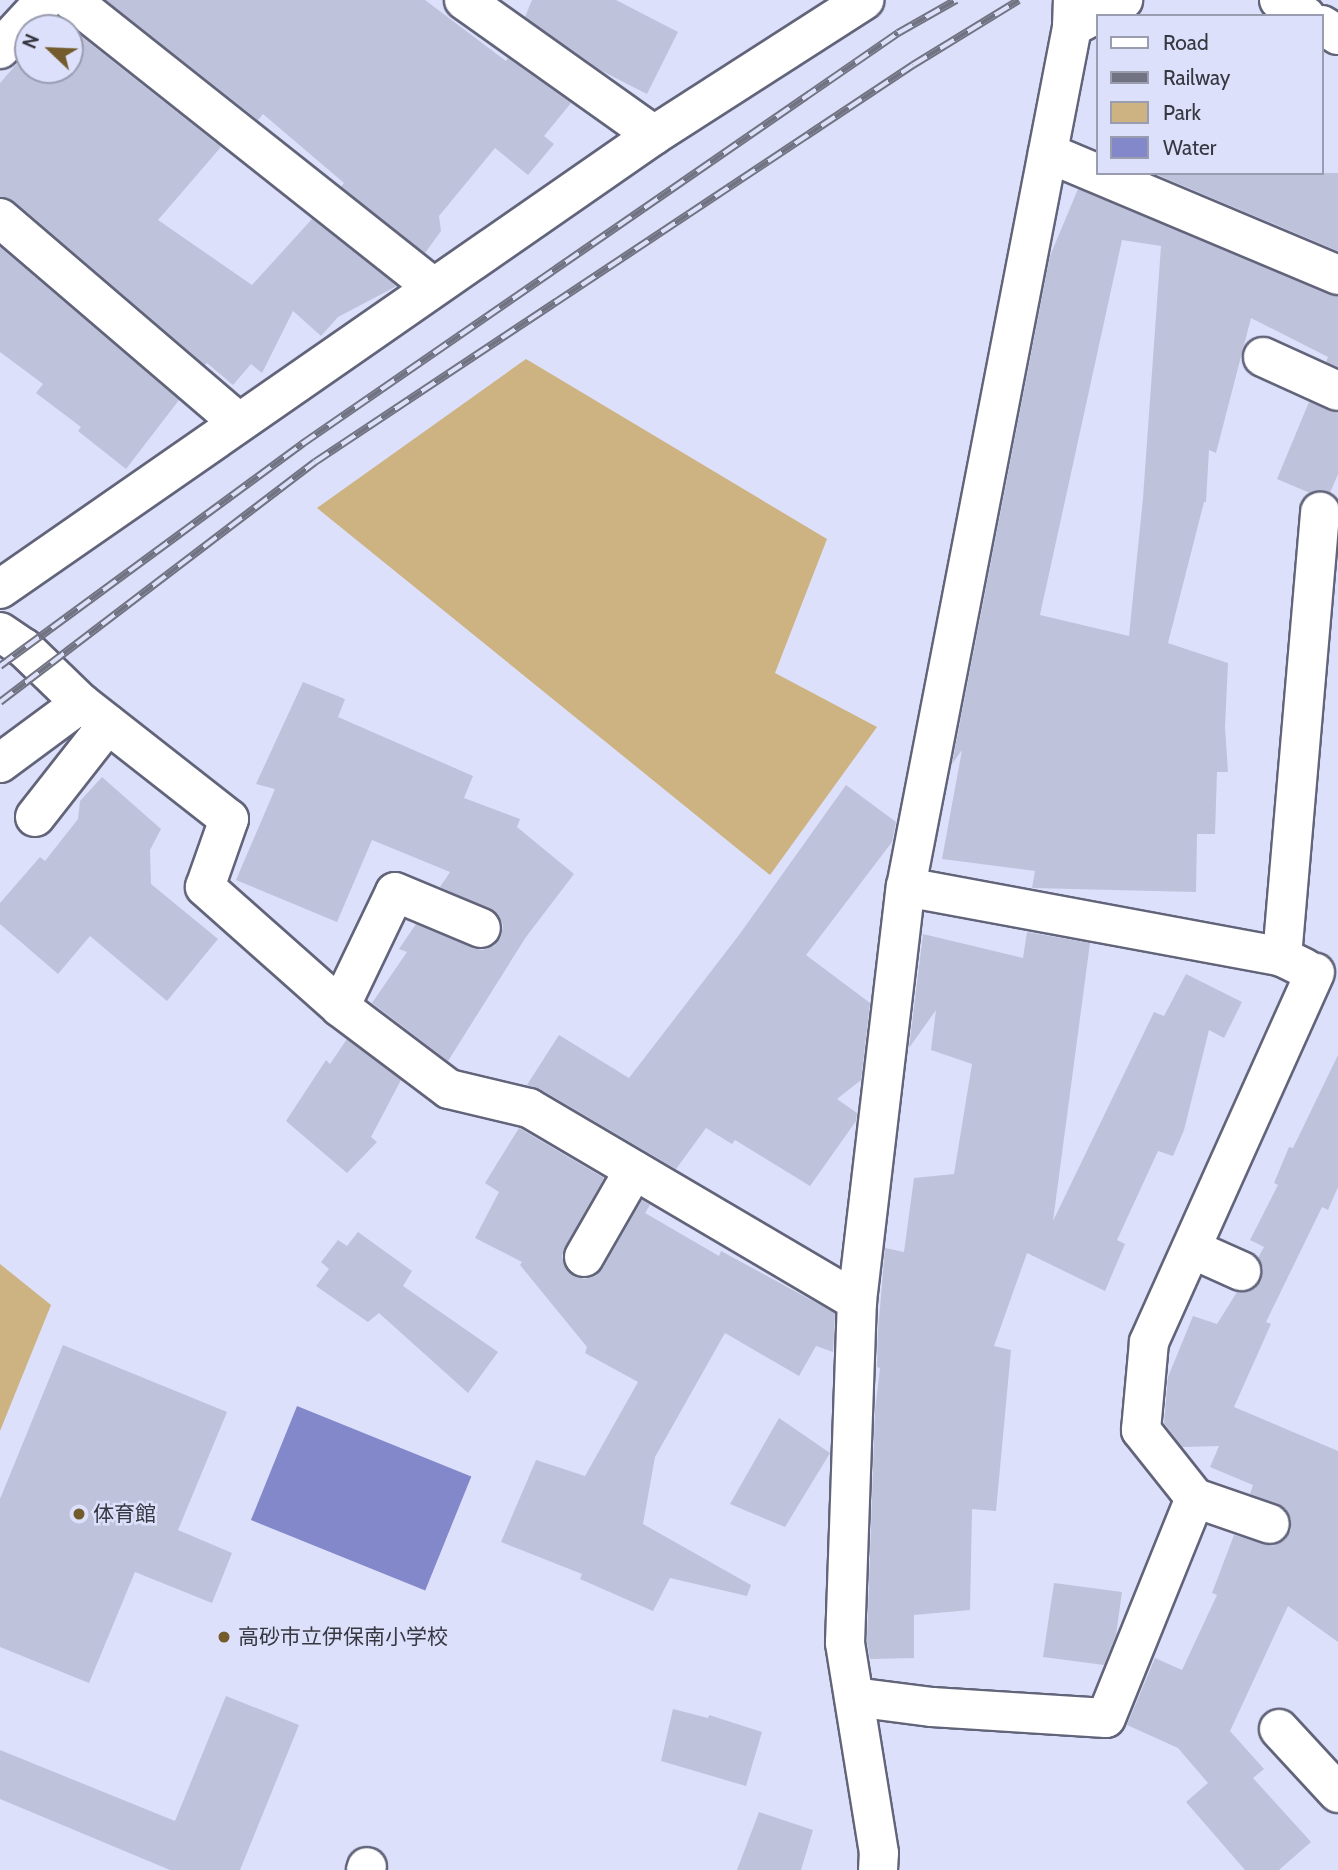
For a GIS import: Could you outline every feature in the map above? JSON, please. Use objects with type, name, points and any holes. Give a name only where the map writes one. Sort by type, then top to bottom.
[{"type":"street","points":[[0,49],[45,0]]},
{"type":"street","points":[[71,0],[433,287]]},
{"type":"street","points":[[0,589],[654,135],[864,0]]},
{"type":"street","points":[[884,1865],[845,1643],[857,1301],[906,887],[1073,13],[1124,0]]},
{"type":"street","points":[[1279,0],[1303,14]]},
{"type":"street","points":[[470,2],[654,135]]},
{"type":"street","points":[[1048,153],[1096,173]]},
{"type":"street","points":[[1100,175],[1338,275]]},
{"type":"street","points":[[0,218],[238,422]]},
{"type":"street","points":[[1263,357],[1338,391]]},
{"type":"street","points":[[1270,1524],[1195,1498],[1141,1430],[1149,1342],[1312,971],[1320,512]]},
{"type":"street","points":[[0,632],[24,648],[94,713],[229,819],[205,887],[340,1007],[449,1089],[529,1108],[857,1301]]},
{"type":"street","points":[[0,763],[94,713]]},
{"type":"street","points":[[35,817],[94,713]]},
{"type":"street","points":[[906,887],[1312,971]]},
{"type":"street","points":[[340,1007],[395,892],[481,928]]},
{"type":"street","points":[[584,1258],[634,1170]]},
{"type":"street","points":[[1192,1249],[1241,1271]]},
{"type":"street","points":[[854,1697],[932,1707],[1105,1718],[1195,1498]]},
{"type":"street","points":[[1279,1729],[1338,1793]]},
{"type":"green space","points":[[526,359],[827,539],[775,673],[877,727],[770,875],[317,508]]},
{"type":"green space","points":[[0,1264],[51,1305],[0,1431]]},
{"type":"water","points":[[297,1406],[471,1476],[425,1590],[251,1520]]},
{"type":"building","points":[[106,0],[425,0],[506,61],[508,58],[571,103],[544,136],[554,144],[528,175],[495,148],[439,216],[441,231],[425,253],[341,187],[344,183],[263,114],[258,120]]},
{"type":"building","points":[[532,0],[616,0],[678,32],[647,94],[602,71],[525,17]]},
{"type":"building","points":[[84,39],[221,147],[158,220],[252,285],[312,219],[397,286],[338,317],[321,336],[293,311],[262,373],[251,364],[233,385],[207,363],[205,365],[14,201],[0,197],[0,83],[14,67],[14,84],[84,84]]},
{"type":"building","points":[[1338,173],[1338,251],[1158,175]]},
{"type":"building","points":[[1078,189],[1338,296],[1338,367],[1326,362],[1328,357],[1251,318],[1216,453],[1209,450],[1206,502],[1168,643],[1228,663],[1225,727],[1228,772],[1217,772],[1215,834],[1197,834],[1196,892],[1032,888],[1035,871],[942,859],[962,750],[952,764],[1050,256]],"holes":[[[1122,240],[1161,246],[1143,498],[1129,636],[1040,615]]]},
{"type":"building","points":[[0,247],[179,400],[126,469],[78,431],[81,427],[36,393],[43,384],[0,352]]},
{"type":"building","points":[[1309,402],[1338,413],[1338,474],[1330,493],[1321,490],[1310,493],[1277,479]]},
{"type":"building","points":[[303,682],[345,699],[338,717],[473,776],[464,798],[520,819],[517,827],[574,874],[526,937],[448,1061],[372,1003],[407,952],[399,949],[416,924],[483,950],[494,946],[501,937],[503,925],[498,914],[440,887],[450,872],[372,840],[337,922],[236,880],[275,789],[256,784]]},
{"type":"building","points":[[102,777],[161,829],[150,850],[151,884],[218,939],[167,1001],[90,936],[58,974],[0,924],[0,903],[40,857],[45,861],[78,819],[80,801]]},
{"type":"building","points":[[846,785],[896,822],[892,842],[806,955],[870,1003],[861,1080],[837,1099],[857,1113],[856,1121],[810,1186],[735,1140],[732,1144],[706,1128],[676,1169],[540,1089],[527,1085],[559,1035],[629,1078],[739,935]]},
{"type":"building","points":[[1027,932],[1090,943],[1053,1221],[1154,1012],[1164,1016],[1186,974],[1242,1002],[1224,1038],[1209,1030],[1184,1130],[1173,1156],[1158,1151],[1117,1240],[1125,1244],[1105,1291],[1027,1253],[994,1346],[1011,1350],[996,1511],[972,1509],[970,1610],[914,1615],[914,1658],[870,1659],[867,1642],[875,1411],[880,1368],[877,1367],[878,1331],[885,1248],[904,1252],[914,1178],[954,1174],[972,1064],[931,1050],[936,1010],[909,1048],[923,934],[1023,958]]},
{"type":"building","points":[[347,1039],[401,1080],[371,1137],[377,1142],[347,1173],[286,1121],[326,1060],[330,1064]]},
{"type":"building","points":[[1338,1055],[1338,1187],[1328,1210],[1322,1207],[1266,1322],[1271,1324],[1234,1407],[1338,1451],[1338,1642],[1288,1606],[1230,1731],[1264,1769],[1253,1778],[1311,1842],[1279,1870],[1245,1870],[1186,1802],[1208,1783],[1178,1748],[1127,1725],[1155,1658],[1182,1670],[1217,1595],[1212,1593],[1234,1535],[1273,1546],[1285,1540],[1291,1530],[1291,1519],[1286,1509],[1250,1494],[1253,1485],[1210,1467],[1219,1446],[1182,1447],[1164,1423],[1168,1377],[1193,1316],[1217,1324],[1237,1292],[1253,1289],[1261,1281],[1263,1268],[1258,1258],[1264,1247],[1250,1240],[1278,1185],[1274,1183],[1289,1147],[1293,1148]]},
{"type":"building","points":[[519,1128],[604,1178],[562,1256],[565,1267],[573,1276],[585,1279],[596,1276],[642,1200],[650,1205],[645,1213],[719,1256],[721,1251],[835,1313],[833,1352],[816,1346],[799,1376],[725,1333],[655,1457],[643,1524],[751,1585],[747,1596],[670,1578],[653,1611],[580,1579],[582,1574],[501,1542],[536,1460],[585,1476],[638,1382],[585,1353],[587,1347],[520,1265],[522,1262],[475,1238],[499,1192],[485,1183]]},
{"type":"building","points":[[358,1232],[412,1271],[403,1286],[498,1352],[468,1393],[379,1313],[368,1322],[316,1286],[329,1269],[321,1262],[338,1240],[347,1246]]},
{"type":"building","name":"体育館","points":[[63,1345],[227,1412],[178,1530],[232,1553],[212,1603],[135,1572],[89,1683],[0,1647],[0,1499]]},
{"type":"building","points":[[779,1418],[830,1453],[785,1527],[730,1504]]},
{"type":"building","points":[[1054,1583],[1122,1592],[1116,1635],[1104,1665],[1043,1657]]},
{"type":"building","points":[[226,1696],[299,1725],[240,1870],[170,1870],[0,1799],[0,1750],[175,1821]]},
{"type":"building","points":[[673,1709],[708,1718],[709,1715],[762,1732],[746,1786],[661,1761]]},
{"type":"building","points":[[759,1812],[813,1830],[801,1870],[737,1870]]},
{"type":"railway","points":[[0,666],[302,444],[898,33],[956,0]]},
{"type":"railway","points":[[0,702],[315,462],[913,65],[1019,0]]},
{"type":"place","name":"体育館","points":[[79,1514]]},
{"type":"place","name":"高砂市立伊保南小学校","points":[[224,1637]]}]
